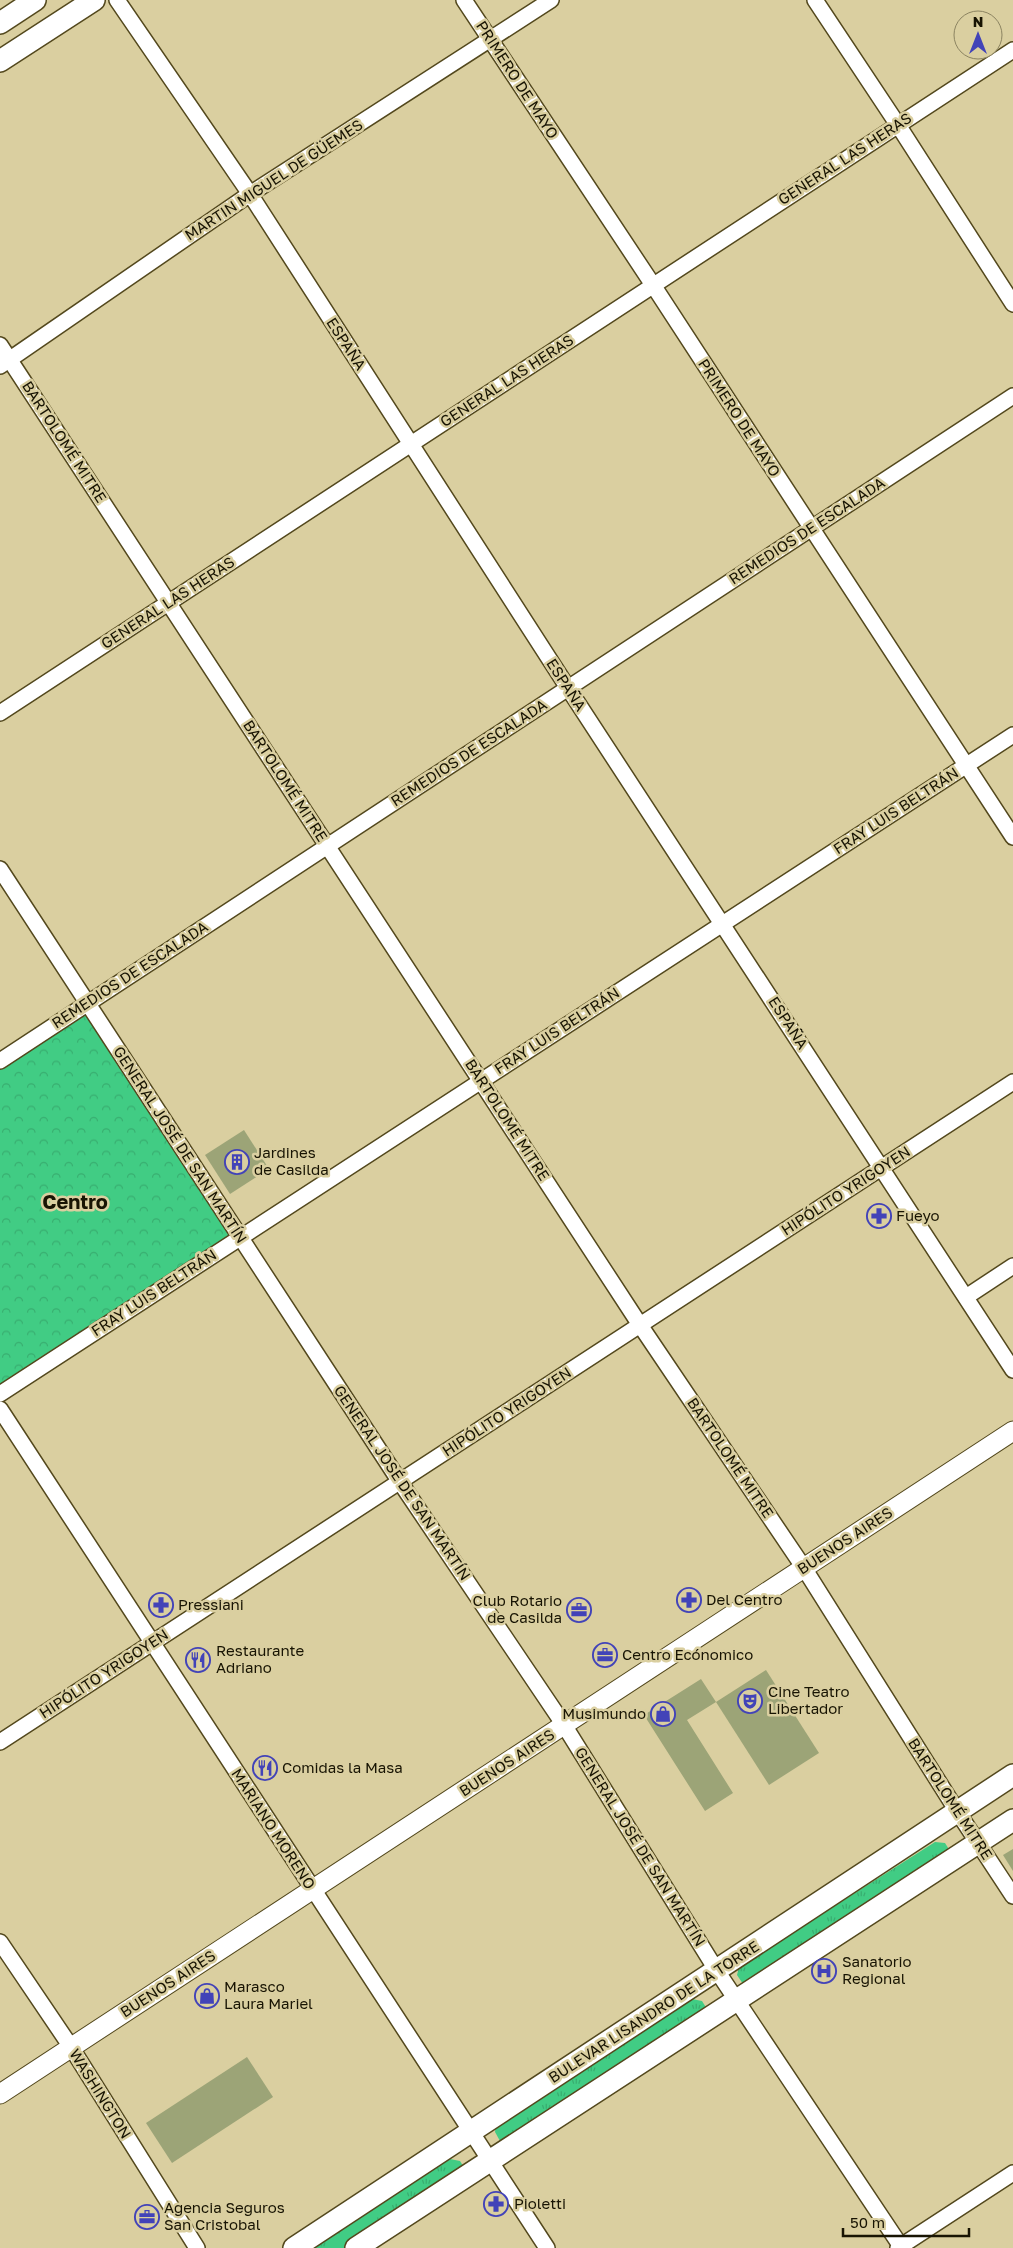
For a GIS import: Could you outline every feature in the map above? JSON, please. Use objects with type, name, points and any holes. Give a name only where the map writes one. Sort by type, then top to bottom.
[{"type":"main road","points":[[0,23],[35,0]]},
{"type":"main road","points":[[0,61],[94,0]]},
{"type":"main road","name":"BULEVAR LISANDRO DE LA TORRE","points":[[294,2248],[1013,1775]]},
{"type":"main road","points":[[356,2248],[1013,1820]]},
{"type":"street","name":"ESPAÑA","points":[[118,0],[250,194],[568,688],[1013,1370]]},
{"type":"street","name":"PRIMERO DE MAYO","points":[[464,0],[653,285],[810,529],[1013,837]]},
{"type":"street","name":"MARTIN MIGUEL DE GÜEMES","points":[[5,363],[250,194],[551,0]]},
{"type":"street","points":[[815,0],[1013,304]]},
{"type":"street","name":"GENERAL LAS HERAS","points":[[0,713],[1013,50]]},
{"type":"street","name":"BARTOLOMÉ MITRE","points":[[0,345],[5,363],[170,602],[640,1325],[804,1568],[977,1843],[1013,1896]]},
{"type":"street","name":"REMEDIOS DE ESCALADA","points":[[0,1061],[1013,396]]},
{"type":"street","name":"FRAY LUIS BELTRÁN","points":[[0,1394],[1013,735]]},
{"type":"street","name":"GENERAL JOSÉ DE SAN MARTÍN","points":[[0,869],[400,1482],[564,1725],[717,1971],[900,2247]]},
{"type":"street","name":"HIPÓLITO YRIGOYEN","points":[[0,1742],[1013,1082]]},
{"type":"street","points":[[966,1297],[1013,1266]]},
{"type":"street","name":"MARIANO MORENO","points":[[0,1409],[547,2248]]},
{"type":"street","name":"BUENOS AIRES","points":[[0,2094],[1013,1431]]},
{"type":"street","name":"WASHINGTON","points":[[0,1942],[71,2048],[197,2248]]},
{"type":"street","points":[[900,2247],[1013,2173]]},
{"type":"green space","points":[[87,1004],[240,1237],[0,1394],[0,1061]]},
{"type":"green space","points":[[935,1842],[945,1843],[950,1851],[743,1984],[737,1975],[739,1967]]},
{"type":"green space","points":[[692,1999],[702,2001],[707,2009],[510,2142],[500,2141],[495,2132],[496,2124]]},
{"type":"green space","points":[[450,2159],[460,2161],[465,2169],[351,2248],[311,2248]]},
{"type":"building","name":"Jardines de Casilda","points":[[244,1130],[269,1169],[230,1194],[205,1155]]},
{"type":"building","points":[[766,1670],[819,1753],[769,1785],[716,1702]]},
{"type":"building","points":[[701,1679],[716,1702],[687,1720],[733,1793],[705,1811],[644,1715]]},
{"type":"building","points":[[1013,1849],[1013,1871],[1003,1855]]},
{"type":"building","points":[[247,2057],[273,2097],[172,2163],[146,2123]]},
{"type":"place","name":"Jardines de Casilda","points":[[237,1162]]},
{"type":"place","name":"Fueyo","points":[[879,1216]]},
{"type":"place","name":"Del Centro","points":[[689,1600]]},
{"type":"place","name":"Pressiani","points":[[161,1605]]},
{"type":"place","name":"Club Rotario de Casilda","points":[[579,1610]]},
{"type":"place","name":"Centro Ecónomico","points":[[605,1655]]},
{"type":"place","name":"Restaurante Adriano","points":[[198,1660]]},
{"type":"place","name":"Cine Teatro Libertador","points":[[750,1701]]},
{"type":"place","name":"Musimundo","points":[[663,1714]]},
{"type":"place","name":"Comidas la Masa","points":[[265,1768]]},
{"type":"place","name":"Sanatorio Regional","points":[[824,1971]]},
{"type":"place","name":"Marasco Laura Mariel","points":[[207,1996]]},
{"type":"place","name":"Pioletti","points":[[496,2204]]},
{"type":"place","name":"Agencia Seguros San Cristobal","points":[[147,2217]]},
{"type":"district","name":"Centro","points":[[75,1202]]}]
